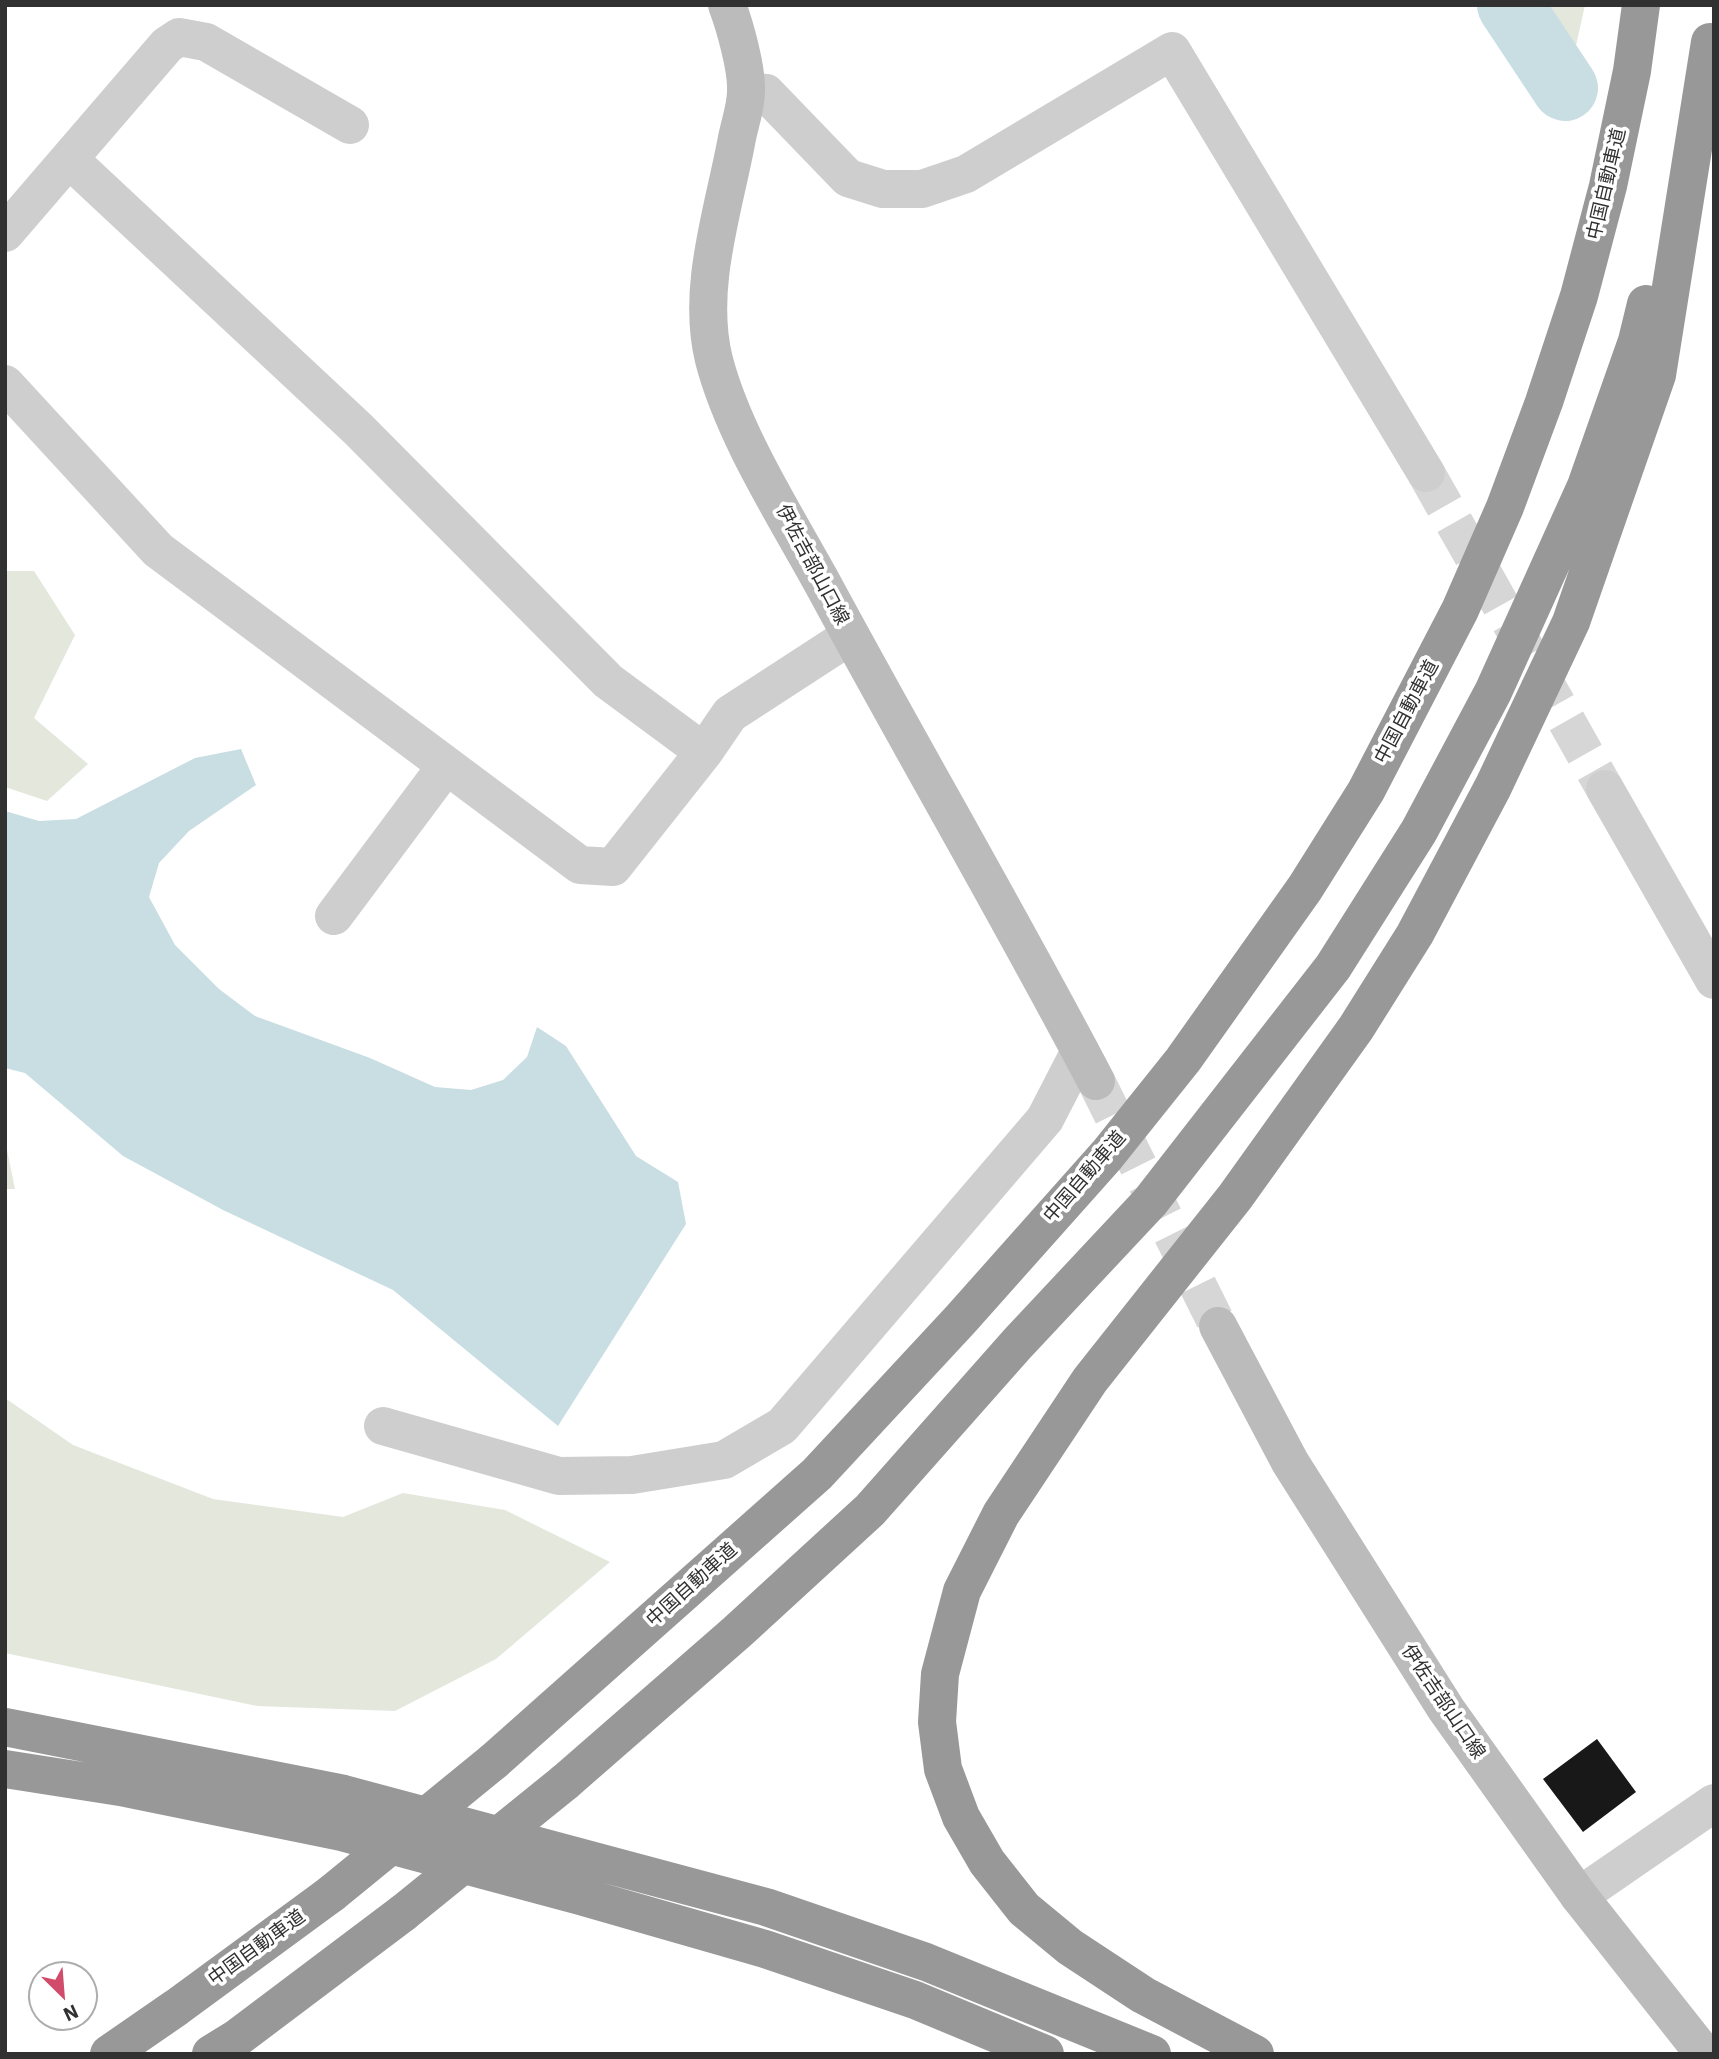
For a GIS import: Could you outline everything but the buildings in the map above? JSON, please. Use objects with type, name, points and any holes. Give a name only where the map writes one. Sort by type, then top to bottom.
[{"type":"highway","name":"中国自動車道","points":[[109,2054],[331,1894],[494,1761],[817,1474],[961,1319],[1107,1155],[1183,1060],[1305,888],[1366,791],[1460,610],[1505,507],[1579,296],[1608,187],[1632,71],[1641,5]]},
{"type":"highway","points":[[211,2054],[237,2038],[403,1913],[565,1782],[737,1632],[870,1510],[1017,1345],[1150,1202],[1333,967],[1419,831],[1493,692],[1586,486],[1637,341],[1712,32]]},
{"type":"highway","points":[[1255,2054],[1143,1994],[1070,1947],[1024,1909],[981,1851],[961,1817],[943,1769],[937,1722],[940,1674],[962,1591],[1001,1514],[1036,1457],[1090,1380],[1235,1197],[1356,1028],[1415,934],[1473,824],[1565,634],[1657,375],[1712,32]]},
{"type":"highway","points":[[5,1727],[344,1794],[766,1907],[926,1962],[1152,2054]]},
{"type":"highway","points":[[5,1769],[120,1787],[341,1832],[580,1896],[765,1948],[915,2000],[1045,2054]]},
{"type":"main road","name":"伊佐吉部山口線","points":[[727,5],[733,21],[746,90],[715,249],[707,314],[714,359],[731,409],[850,636],[1088,1066]]},
{"type":"main road","name":"伊佐吉部山口線","points":[[1218,1326],[1290,1462],[1446,1709],[1579,1896],[1701,2052]]},
{"type":"street","points":[[5,233],[167,45],[179,37],[206,42],[350,125]]},
{"type":"street","points":[[746,90],[766,93],[848,178],[883,189],[922,189],[966,174],[1172,51],[1426,473]]},
{"type":"street","points":[[69,159],[358,429],[608,681],[704,752]]},
{"type":"street","points":[[5,384],[158,550],[580,865],[613,867],[704,752],[730,714],[850,636]]},
{"type":"street","points":[[334,916],[446,766]]},
{"type":"street","points":[[1605,789],[1714,980]]},
{"type":"street","points":[[383,1426],[559,1476],[632,1475],[724,1460],[782,1426],[1088,1066]]},
{"type":"street","points":[[1579,1896],[1714,1803]]},
{"type":"shaded area","points":[[1530,5],[1585,5],[1575,50],[1534,17]]},
{"type":"shaded area","points":[[5,571],[34,571],[75,635],[34,718],[88,764],[47,801],[5,787]]},
{"type":"shaded area","points":[[241,749],[256,785],[189,831],[159,863],[149,897],[175,945],[219,989],[255,1016],[370,1058],[435,1087],[471,1090],[503,1080],[527,1057],[537,1027],[566,1046],[636,1156],[678,1182],[686,1224],[558,1426],[393,1290],[223,1210],[123,1156],[25,1073],[5,1068],[5,811],[39,821],[76,819],[195,758]]},
{"type":"shaded area","points":[[7,1150],[15,1189],[5,1189]]},
{"type":"shaded area","points":[[5,1398],[73,1445],[213,1499],[343,1517],[403,1493],[505,1510],[610,1562],[496,1659],[395,1711],[257,1706],[5,1653]]},
{"type":"waterway","points":[[1510,5],[1565,88]]},
{"type":"tunnel","points":[[1426,473],[1605,789]]},
{"type":"tunnel","points":[[1096,1081],[1218,1326]]}]
